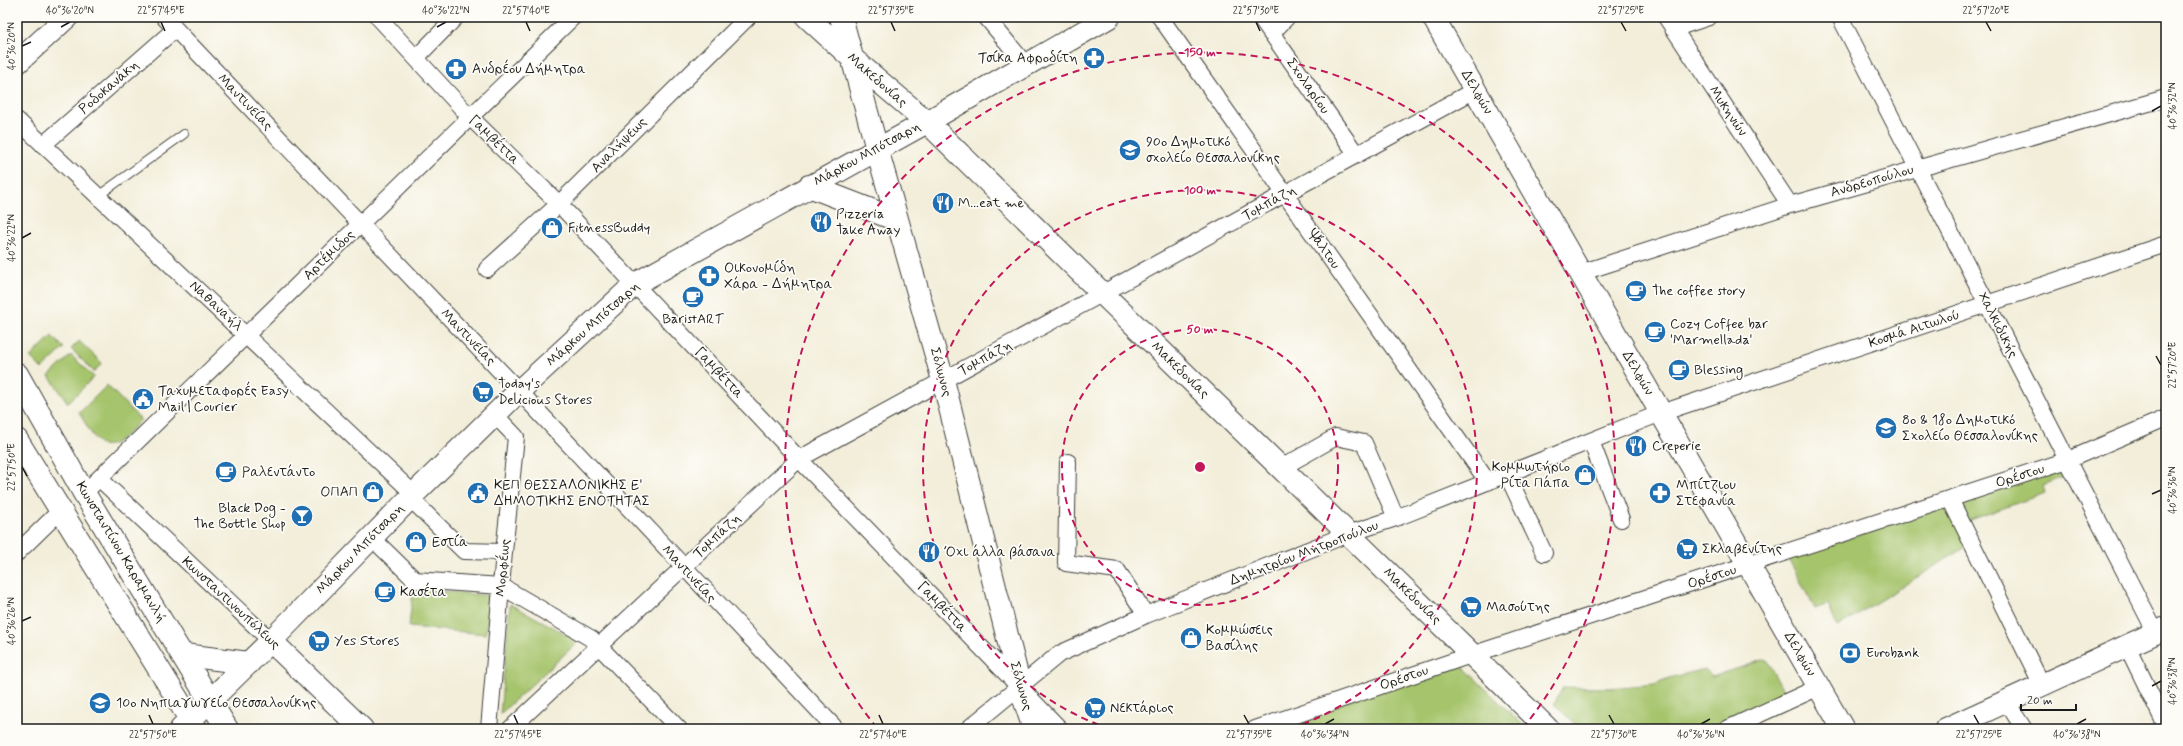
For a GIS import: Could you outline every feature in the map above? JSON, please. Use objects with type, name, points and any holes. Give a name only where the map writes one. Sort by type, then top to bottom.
[{"type":"main road","points":[[17,63],[67,17]]},
{"type":"main road","name":"Μακεδονίας","points":[[807,17],[854,60],[927,122],[1548,729]]},
{"type":"main road","name":"Σόλωνος","points":[[841,17],[854,60],[877,150],[943,380],[1020,687],[1034,729]]},
{"type":"main road","name":"Μάρκου Μπότσαρη","points":[[189,726],[210,701],[271,641],[412,496],[519,391],[635,284],[809,186],[927,122],[1109,17]]},
{"type":"main road","name":"Δελφών","points":[[1433,17],[1843,729]]},
{"type":"main road","points":[[809,186],[897,220]]},
{"type":"main road","name":"Κωνσταντίνου Καραμανλή","points":[[17,374],[92,486],[184,655],[227,729]]},
{"type":"main road","name":"Κωνσταντίνου Καραμανλή","points":[[17,440],[189,726]]},
{"type":"main road","points":[[1946,729],[2161,630]]},
{"type":"main road","name":"Κωνσταντινουπόλεως","points":[[271,641],[362,729]]},
{"type":"main road","points":[[184,655],[249,663]]},
{"type":"street","name":"Μαντινείας","points":[[164,17],[519,391],[836,729]]},
{"type":"street","name":"Γαμβέττα","points":[[378,17],[470,117],[559,204],[800,459],[1060,729]]},
{"type":"street","points":[[416,58],[456,17]]},
{"type":"street","name":"Αρτέμιδος","points":[[92,486],[573,17]]},
{"type":"street","name":"Αναλήψεως","points":[[487,269],[559,204],[748,17]]},
{"type":"street","points":[[986,17],[1026,65]]},
{"type":"street","name":"Ψάλτου","points":[[1160,17],[1488,482]]},
{"type":"street","name":"Σχολαρίου","points":[[1260,17],[1357,155]]},
{"type":"street","points":[[1271,34],[1287,17]]},
{"type":"street","points":[[1670,23],[1708,17]]},
{"type":"street","name":"Χαλκιδικής","points":[[1840,17],[2068,460],[2161,630]]},
{"type":"street","name":"Μυκηνών","points":[[1670,23],[1790,205]]},
{"type":"street","name":"Ροδοκανάκη","points":[[43,145],[175,29]]},
{"type":"street","name":"Τομπάζη","points":[[510,729],[800,459],[1475,90]]},
{"type":"street","name":"Ανδρεοπούλου","points":[[1580,272],[1790,205],[2166,98]]},
{"type":"street","name":"Ναθαναήλ","points":[[17,120],[247,335],[412,496],[464,551],[504,552]]},
{"type":"street","name":"Κοσμά Αιτωλού","points":[[1661,413],[1988,305],[2166,244]]},
{"type":"street","name":"Δημητρίου Μητροπούλου","points":[[968,729],[1059,654],[1146,615],[1348,534],[1396,518],[1661,413]]},
{"type":"street","name":"Μορφέως","points":[[489,729],[504,552],[516,437],[495,415]]},
{"type":"street","name":"Ορέστου","points":[[1255,729],[1471,655],[2068,460],[2166,418]]},
{"type":"street","points":[[1281,468],[1336,436],[1364,443],[1396,518]]},
{"type":"street","points":[[1591,441],[1621,519]]},
{"type":"street","points":[[1068,462],[1066,563],[1117,570],[1146,615]]},
{"type":"street","points":[[1508,474],[1544,553]]},
{"type":"street","name":"Κωνσταντινουπόλεως","points":[[92,486],[271,641]]},
{"type":"street","points":[[1950,499],[2042,685]]},
{"type":"street","points":[[17,552],[60,511]]},
{"type":"street","points":[[371,537],[415,580],[501,586],[592,639],[679,729]]},
{"type":"street","points":[[2127,646],[2166,726]]},
{"type":"street","points":[[1727,729],[1819,687]]},
{"type":"street","points":[[2006,702],[2024,729]]},
{"type":"lane","points":[[98,196],[184,134]]},
{"type":"green space","points":[[52,336],[64,348],[42,369],[30,357]]},
{"type":"green space","points":[[79,341],[102,363],[94,372],[71,349]]},
{"type":"green space","points":[[71,355],[94,377],[68,403],[49,376]]},
{"type":"green space","points":[[107,385],[141,420],[127,434],[115,443],[103,445],[95,439],[79,413]]},
{"type":"green space","points":[[2069,466],[2072,474],[2043,485],[2045,493],[1965,522],[1974,542],[1837,627],[1828,604],[1815,609],[1788,558]]},
{"type":"green space","points":[[413,588],[490,596],[486,634],[409,627]]},
{"type":"green space","points":[[510,604],[579,641],[500,714]]},
{"type":"green space","points":[[1766,659],[1785,694],[1720,726],[1697,727],[1692,729],[1580,729],[1554,704],[1563,687],[1610,688],[1654,684],[1669,678],[1705,669],[1712,677]]},
{"type":"green space","points":[[1457,661],[1527,729],[1267,729]]},
{"type":"place","name":"Τσίκα Αφροδίτη","points":[[1094,58]]},
{"type":"place","name":"Ανδρέου Δήμητρα","points":[[456,69]]},
{"type":"place","name":"90ο Δημοτικό σχολείο Θεσσαλονίκης","points":[[1130,150]]},
{"type":"place","name":"M...eat me","points":[[943,203]]},
{"type":"place","name":"Pizzeria Take Away","points":[[821,222]]},
{"type":"place","name":"FitnessBuddy","points":[[552,228]]},
{"type":"place","name":"Οικονομίδη Χάρα - Δήμητρα","points":[[709,276]]},
{"type":"place","name":"The coffee story","points":[[1636,291]]},
{"type":"place","name":"BaristART","points":[[693,297]]},
{"type":"place","name":"Cozy Coffee bar 'Marmellada'","points":[[1655,332]]},
{"type":"place","name":"Blessing","points":[[1679,370]]},
{"type":"place","name":"Today's Delicious Stores","points":[[483,392]]},
{"type":"place","name":"Ταχυμεταφορές Easy Mail | Courier","points":[[143,399]]},
{"type":"place","name":"8ο & 18ο Δημοτικό Σχολείο Θεσσαλονίκης","points":[[1886,428]]},
{"type":"place","name":"Creperie","points":[[1636,446]]},
{"type":"place","name":"Ραλεντάντο","points":[[226,472]]},
{"type":"place","name":"Κομμωτήριο Ρίτα Πάπα","points":[[1585,475]]},
{"type":"place","name":"ΟΠΑΠ","points":[[373,492]]},
{"type":"place","name":"ΚΕΠ ΘΕΣΣΑΛΟΝΙΚΗΣ Ε' ΔΗΜΟΤΙΚΗΣ ΕΝΟΤΗΤΑΣ","points":[[478,493]]},
{"type":"place","name":"Μπίτζιου Στεφανία","points":[[1660,493]]},
{"type":"place","name":"Black Dog - The Bottle Shop","points":[[302,516]]},
{"type":"place","name":"Εστία","points":[[416,542]]},
{"type":"place","name":"Σκλαβενίτης","points":[[1687,549]]},
{"type":"place","name":"Όχι άλλα βάσανα","points":[[929,552]]},
{"type":"place","name":"Κασέτα","points":[[385,592]]},
{"type":"place","name":"Μασούτης","points":[[1471,607]]},
{"type":"place","name":"Κομμώσεις Βασίλης","points":[[1191,638]]},
{"type":"place","name":"Yes Stores","points":[[319,641]]},
{"type":"place","name":"Eurobank","points":[[1850,653]]},
{"type":"place","name":"10ο Νηπιαγωγείο Θεσσαλονίκης","points":[[100,703]]},
{"type":"place","name":"Νεκτάριος","points":[[1095,708]]}]
